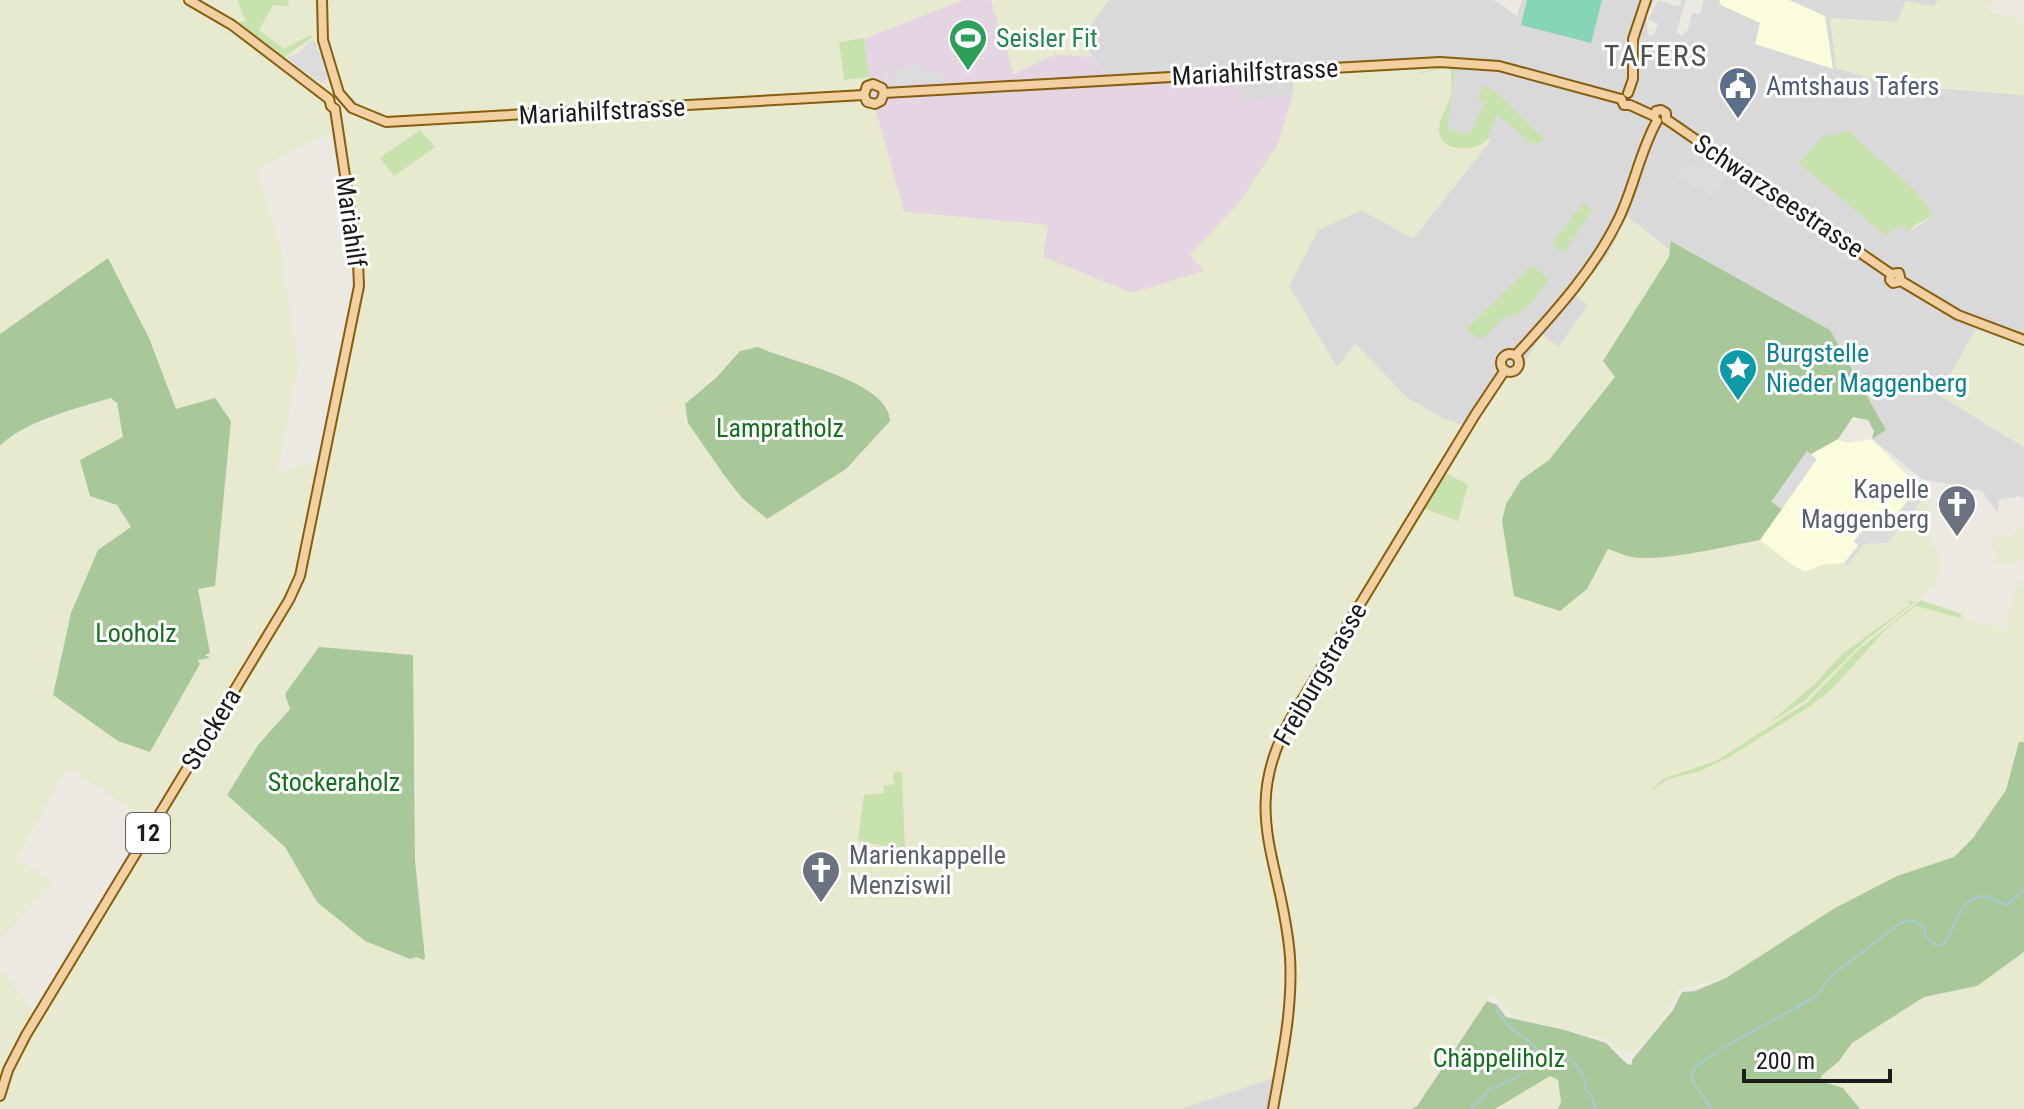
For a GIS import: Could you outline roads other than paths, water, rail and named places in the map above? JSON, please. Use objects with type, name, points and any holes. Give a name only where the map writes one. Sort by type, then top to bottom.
[{"type":"main road","points":[[189,0],[232,25],[329,99],[339,93]]},
{"type":"main road","points":[[322,0],[323,40],[345,103],[335,109]]},
{"type":"main road","points":[[1628,99],[1633,79],[1633,39],[1646,0]]},
{"type":"main road","name":"Mariahilfstrasse","points":[[884,93],[1440,62],[1499,66],[1628,99],[1658,117]]},
{"type":"main road","name":"Mariahilfstrasse","points":[[873,84],[882,88],[884,93],[881,101],[875,104],[867,102],[864,95],[867,86],[873,84]]},
{"type":"main road","name":"Mariahilfstrasse","points":[[345,103],[367,116],[395,123],[864,95]]},
{"type":"main road","name":"12","points":[[329,99],[329,104],[335,109]]},
{"type":"main road","name":"Mariahilf","points":[[335,109],[360,274],[351,334]]},
{"type":"main road","name":"Schwarzseestrasse","points":[[1658,117],[1891,274],[1899,273],[1901,281],[1967,319],[2024,340]]},
{"type":"main road","name":"Freiburgstrasse","points":[[1273,1109],[1288,1020],[1290,969],[1286,921],[1264,811],[1272,758],[1291,718],[1482,403],[1505,370],[1510,372],[1518,368],[1516,355],[1578,283],[1609,238],[1627,201],[1658,117]]},
{"type":"main road","name":"Stockera","points":[[0,1096],[10,1065],[26,1035],[298,582],[351,334]]},
{"type":"waterway","points":[[1712,1109],[1692,1081],[1695,1067],[1721,1049],[1815,997],[1830,977],[1900,923],[1913,920],[1924,927],[1925,935],[1936,945],[1944,944],[1968,902],[1983,896],[2007,905],[2024,890]]},
{"type":"waterway","points":[[1496,1005],[1505,1022],[1530,1042],[1540,1055]]},
{"type":"waterway","points":[[1471,1109],[1489,1090],[1519,1076],[1530,1060],[1558,1052],[1581,1071],[1596,1109]]},
{"type":"place","name":"Seisler Fit","points":[[968,72]]},
{"type":"place","name":"Amtshaus Tafers","points":[[1738,120]]},
{"type":"place","name":"Burgstelle Nieder Maggenberg","points":[[1738,402]]},
{"type":"place","name":"Kapelle Maggenberg","points":[[1957,538]]},
{"type":"place","name":"Marienkappelle Menziswil","points":[[821,904]]},
{"type":"district","name":"TAFERS","points":[[1656,56]]},
{"type":"park label","name":"Lampratholz","points":[[780,428]]},
{"type":"park label","name":"Looholz","points":[[136,633]]},
{"type":"park label","name":"Stockeraholz","points":[[334,782]]},
{"type":"park label","name":"Chäppeliholz","points":[[1499,1058]]}]
